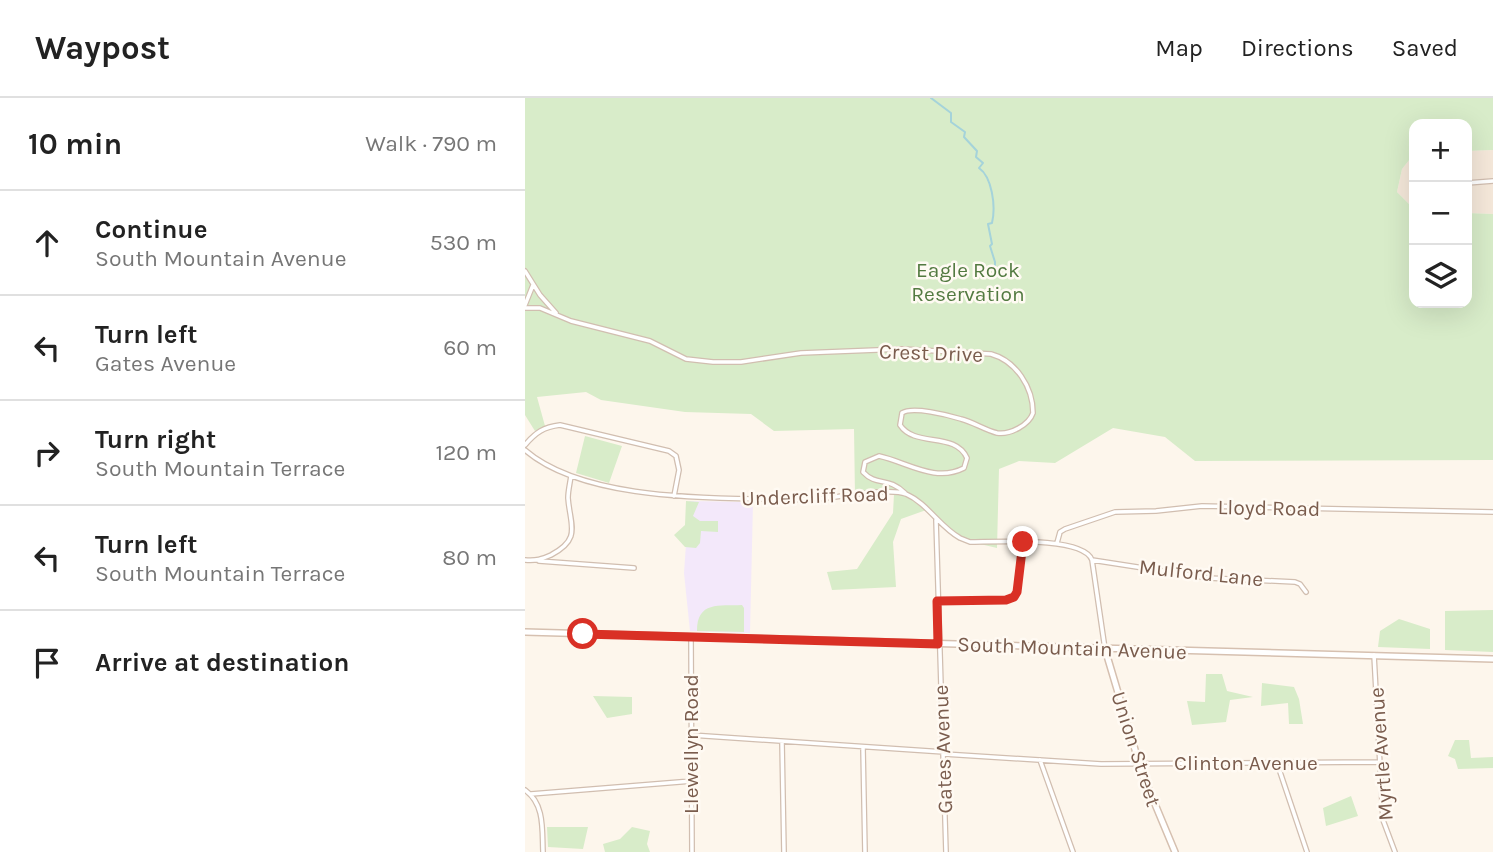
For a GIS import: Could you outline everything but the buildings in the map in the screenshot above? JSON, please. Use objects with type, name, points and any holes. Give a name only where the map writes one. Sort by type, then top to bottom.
[{"type":"street","points":[[1472,183],[1493,181]]},
{"type":"street","points":[[525,271],[558,315]]},
{"type":"street","name":"Crest Drive","points":[[533,285],[525,307],[540,308],[574,322],[650,341],[686,359],[741,362],[801,353],[902,349],[991,354],[1012,364],[1026,386],[1033,413],[1027,423],[1012,431],[999,433],[962,419],[908,409],[902,413],[900,425],[908,433],[957,446],[967,458],[964,468],[945,474],[917,470],[879,456],[865,462],[863,472],[867,477],[896,484],[905,493]]},
{"type":"street","points":[[525,447],[535,433],[543,428],[561,425],[669,451],[678,463],[674,496]]},
{"type":"street","name":"Undercliff Road","points":[[525,447],[544,465],[572,475],[621,488],[674,496],[815,499],[905,493],[953,535],[970,542],[1057,543],[1083,549],[1093,560]]},
{"type":"street","points":[[537,561],[559,551],[570,540],[573,526],[568,494],[572,475]]},
{"type":"street","name":"Lloyd Road","points":[[1057,543],[1060,533],[1065,529],[1124,510],[1156,511],[1202,506],[1493,512]]},
{"type":"street","name":"Gates Avenue","points":[[936,520],[946,852]]},
{"type":"street","points":[[937,601],[1006,600],[1014,597],[1017,592],[1023,542]]},
{"type":"street","points":[[525,560],[634,568]]},
{"type":"street","name":"Mulford Lane","points":[[1093,560],[1208,578],[1295,582],[1306,592]]},
{"type":"street","name":"Union Street","points":[[1093,560],[1105,649],[1139,763],[1175,852]]},
{"type":"street","name":"South Mountain Avenue","points":[[525,632],[1493,659]]},
{"type":"street","name":"Llewellyn Road","points":[[691,636],[692,852]]},
{"type":"street","name":"Myrtle Avenue","points":[[1374,655],[1383,820],[1395,852]]},
{"type":"street","name":"Clinton Avenue","points":[[691,735],[1101,764],[1380,762]]},
{"type":"street","points":[[782,742],[784,852]]},
{"type":"street","points":[[863,748],[865,852]]},
{"type":"street","points":[[1041,760],[1073,852]]},
{"type":"street","points":[[1277,763],[1307,852]]},
{"type":"street","points":[[531,794],[692,781]]},
{"type":"street","points":[[525,790],[531,794],[540,811],[543,852]]},
{"type":"shaded area","points":[[1493,150],[1493,214],[1472,213],[1472,151]]},
{"type":"shaded area","points":[[1409,160],[1409,204],[1397,192],[1402,169]]},
{"type":"shaded area","points":[[689,501],[753,502],[750,633],[690,631],[684,573]]},
{"type":"green space","name":"Eagle Rock Reservation","points":[[525,98],[1493,98],[1493,150],[1472,151],[1472,119],[1409,119],[1409,160],[1402,169],[1397,192],[1409,204],[1409,308],[1472,308],[1472,213],[1493,214],[1493,460],[1195,461],[1165,437],[1113,428],[1055,463],[1019,461],[999,469],[997,548],[959,539],[929,509],[901,519],[893,542],[896,587],[832,590],[827,572],[857,569],[893,513],[894,494],[855,496],[854,429],[774,431],[751,414],[685,412],[601,400],[586,392],[537,397],[545,426],[535,431],[525,415]]},
{"type":"green space","points":[[585,436],[622,446],[609,483],[576,473]]},
{"type":"green space","points":[[686,501],[699,502],[693,516],[700,521],[718,521],[718,532],[701,531],[700,543],[696,548],[685,547],[674,535],[685,525]]},
{"type":"green space","points":[[742,605],[744,632],[697,631],[698,621],[705,610],[718,606]]},
{"type":"green space","points":[[1493,610],[1493,652],[1445,650],[1445,611]]},
{"type":"green space","points":[[1399,619],[1430,629],[1430,649],[1378,647],[1380,631]]},
{"type":"green space","points":[[1206,674],[1222,674],[1227,691],[1253,697],[1230,700],[1226,722],[1192,725],[1187,701],[1205,702]]},
{"type":"green space","points":[[1262,683],[1294,687],[1303,724],[1289,724],[1288,703],[1261,706]]},
{"type":"green space","points":[[593,696],[632,697],[632,714],[607,718]]},
{"type":"green space","points":[[1455,740],[1469,740],[1471,758],[1493,757],[1493,768],[1458,769],[1455,759],[1448,756]]},
{"type":"green space","points":[[1351,796],[1358,816],[1326,826],[1323,808]]},
{"type":"green space","points":[[547,827],[588,827],[583,849],[548,847]]},
{"type":"green space","points":[[632,827],[650,831],[647,844],[650,852],[605,852],[603,844],[620,839]]},
{"type":"waterway","points":[[931,98],[951,113],[951,122],[965,132],[964,137],[977,151],[976,157],[983,163],[979,168],[987,178],[993,200],[992,223],[988,224],[995,272]]},
{"type":"route","points":[[583,634],[938,644],[937,601],[1006,600],[1014,597],[1017,592],[1023,542]]}]
